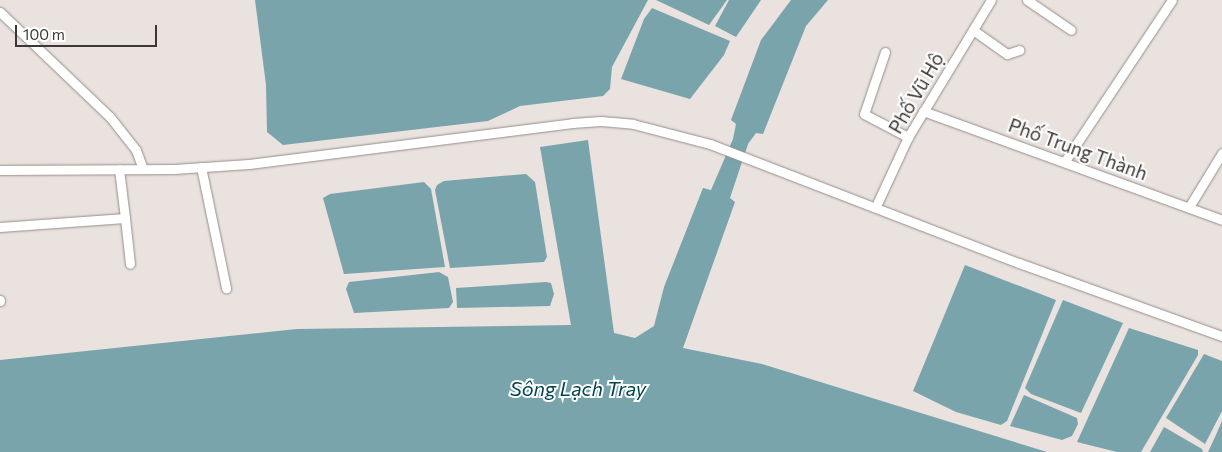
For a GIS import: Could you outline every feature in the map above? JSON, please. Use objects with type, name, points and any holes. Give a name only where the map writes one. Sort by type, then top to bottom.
[{"type":"street","name":"Phố Vũ Hộ","points":[[876,206],[909,136],[991,0]]},
{"type":"street","points":[[1027,0],[1071,30]]},
{"type":"street","points":[[1064,161],[1172,0]]},
{"type":"street","points":[[0,12],[110,117],[136,150],[143,169]]},
{"type":"street","points":[[973,30],[1007,54],[1019,50]]},
{"type":"street","points":[[885,52],[864,114],[909,136]]},
{"type":"street","name":"Phố Trung Thành","points":[[921,115],[1064,161],[1222,220]]},
{"type":"street","points":[[0,170],[201,167],[300,159],[601,121],[656,128],[710,144],[876,206],[1019,263],[1222,336]]},
{"type":"street","points":[[1190,207],[1222,153]]},
{"type":"street","points":[[201,167],[226,288]]},
{"type":"street","points":[[119,169],[130,264]]},
{"type":"street","points":[[0,227],[125,218]]},
{"type":"water","points":[[255,0],[648,0],[612,67],[610,89],[603,96],[520,106],[488,121],[283,145],[267,132],[266,85]]},
{"type":"water","points":[[656,0],[727,0],[709,25]]},
{"type":"water","points":[[729,0],[761,0],[736,37],[715,26]]},
{"type":"water","name":"Sông Lạch Tray","points":[[791,0],[828,0],[806,26],[763,134],[756,133],[748,144],[730,198],[735,202],[683,348],[762,364],[1047,452],[0,452],[0,360],[297,329],[571,325],[540,147],[588,140],[614,333],[635,338],[654,326],[664,287],[703,188],[711,190],[733,139],[736,124],[731,120],[761,40]]},
{"type":"water","points":[[652,8],[730,41],[724,55],[690,99],[621,79],[644,19]]},
{"type":"water","points":[[526,174],[535,182],[547,257],[544,262],[450,268],[435,190],[437,185],[444,181]]},
{"type":"water","points":[[424,182],[431,189],[445,267],[344,274],[323,198],[330,194]]},
{"type":"water","points":[[965,265],[1056,300],[1007,421],[1001,425],[956,412],[913,391]]},
{"type":"water","points":[[439,272],[448,277],[453,302],[449,308],[354,313],[346,289],[349,282]]},
{"type":"water","points":[[551,283],[554,294],[550,306],[457,308],[456,288]]},
{"type":"water","points":[[1063,300],[1123,323],[1081,413],[1031,394],[1025,388]]},
{"type":"water","points":[[1129,328],[1198,350],[1198,355],[1141,452],[1117,452],[1077,442]]},
{"type":"water","points":[[1204,354],[1222,361],[1222,411],[1205,444],[1166,418]]},
{"type":"water","points":[[1024,395],[1077,418],[1078,424],[1072,436],[1062,440],[1010,426]]},
{"type":"water","points":[[1222,421],[1222,452],[1208,452],[1215,437]]},
{"type":"water","points":[[1164,427],[1202,449],[1203,452],[1150,452]]}]
